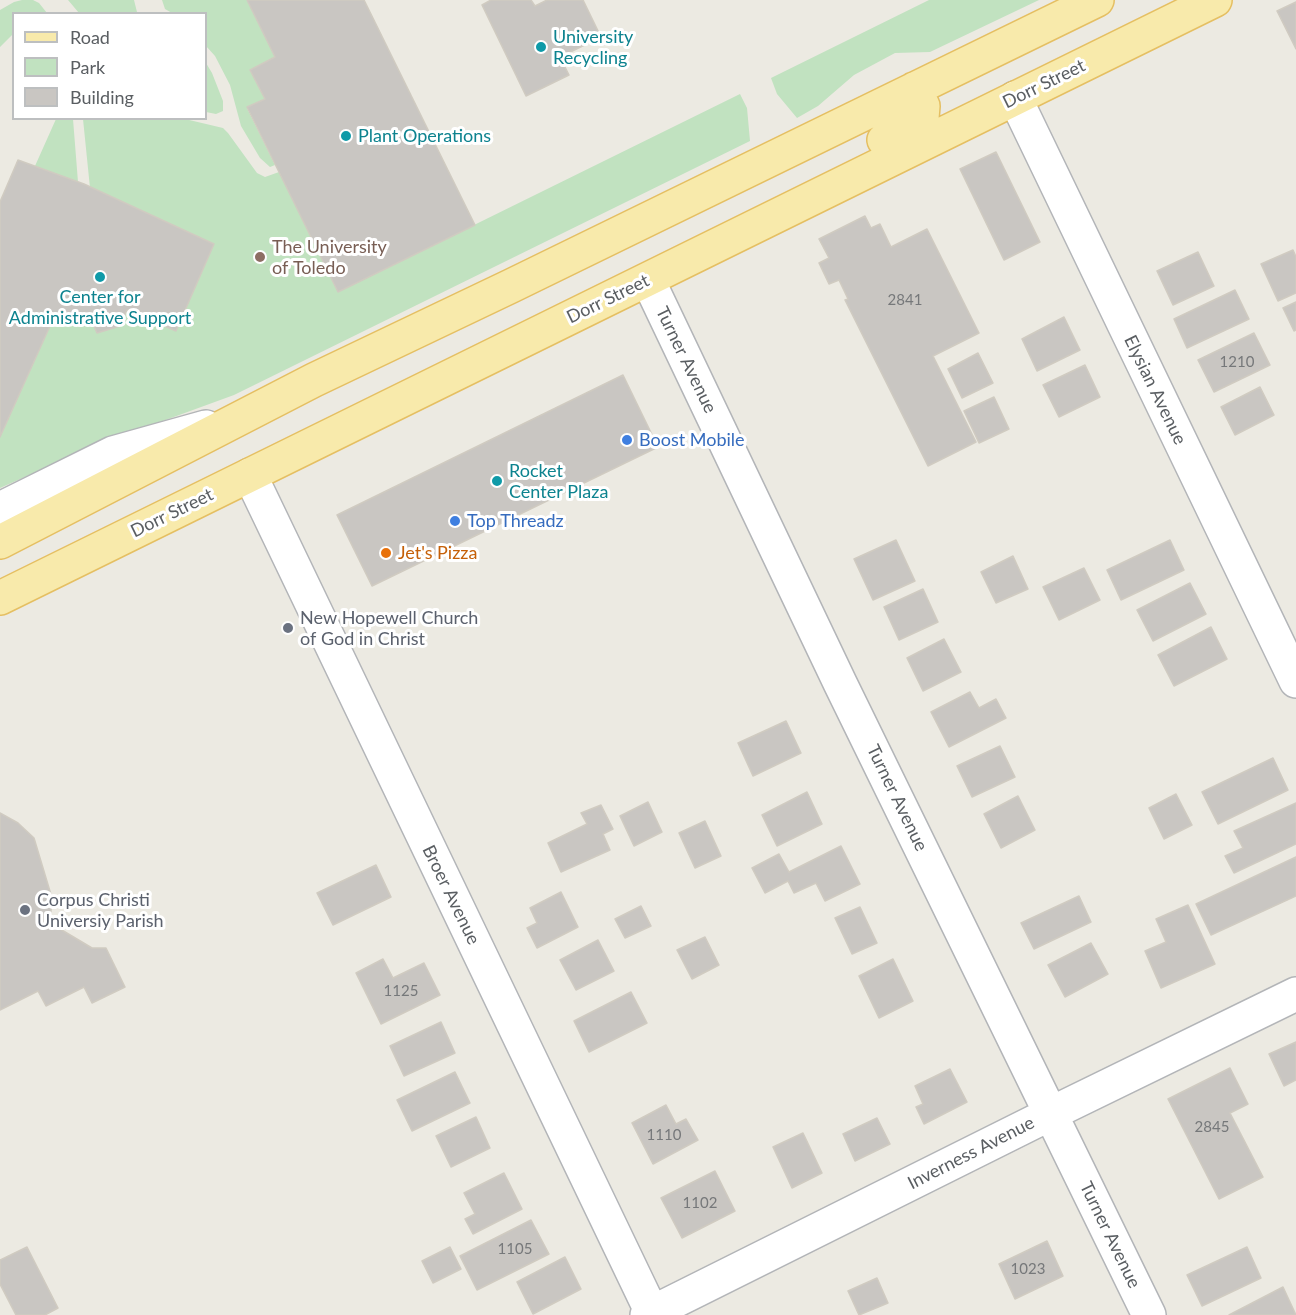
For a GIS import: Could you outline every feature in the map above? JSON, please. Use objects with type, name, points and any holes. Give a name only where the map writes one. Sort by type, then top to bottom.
[{"type":"main road","points":[[0,542],[314,380],[1097,0]]},
{"type":"main road","name":"Dorr Street","points":[[0,598],[1215,0]]},
{"type":"main road","points":[[648,280],[800,184],[919,121],[924,111],[914,89]]},
{"type":"street","name":"Elysian Avenue","points":[[1015,98],[1296,681]]},
{"type":"street","name":"Turner Avenue","points":[[648,280],[840,683],[1149,1315]]},
{"type":"street","points":[[0,509],[113,453],[243,417]]},
{"type":"street","name":"Broer Avenue","points":[[250,475],[650,1314]]},
{"type":"street","name":"Inverness Avenue","points":[[650,1314],[1296,994]]},
{"type":"green space","points":[[33,0],[39,3],[46,12],[12,12],[12,35],[0,47],[0,10],[14,2]]},
{"type":"green space","points":[[68,0],[134,0],[137,12],[78,12]]},
{"type":"green space","points":[[162,0],[247,0],[275,57],[250,70],[265,99],[247,108],[275,165],[270,167],[260,158],[241,126],[230,85],[215,56],[207,47],[207,12],[170,12],[165,9]]},
{"type":"green space","points":[[929,0],[1039,0],[930,52],[895,53],[854,75],[818,106],[797,118],[777,94],[771,78]]},
{"type":"green space","points":[[207,65],[223,101],[223,111],[216,114],[207,112]]},
{"type":"green space","points":[[740,94],[747,108],[750,141],[234,395],[97,445],[0,488],[0,437],[50,326],[88,313],[97,333],[120,326],[127,310],[176,331],[213,244],[90,188],[83,120],[189,120],[223,128],[257,173],[265,177],[279,172],[338,292]]},
{"type":"green space","points":[[56,120],[73,120],[78,182],[35,166]]},
{"type":"building","name":"Plant Operations","points":[[247,0],[364,0],[475,225],[338,292],[247,107],[265,99],[250,70],[275,57]]},
{"type":"building","name":"University Recycling","points":[[491,0],[531,0],[535,6],[547,0],[583,0],[601,37],[560,57],[569,75],[526,96],[482,5]]},
{"type":"building","points":[[1296,2],[1296,49],[1277,11]]},
{"type":"building","points":[[996,152],[1040,242],[1004,260],[960,169]]},
{"type":"building","name":"Center for Administrative Support","points":[[18,160],[84,184],[214,244],[176,331],[127,310],[120,326],[97,333],[88,313],[50,326],[0,437],[0,202]]},
{"type":"building","points":[[865,216],[871,228],[880,224],[891,247],[927,229],[979,333],[933,356],[976,442],[928,466],[845,300],[848,299],[839,280],[829,284],[819,263],[829,258],[819,239]]},
{"type":"building","points":[[1293,250],[1296,257],[1296,293],[1278,301],[1261,264]]},
{"type":"building","points":[[1198,252],[1214,286],[1173,305],[1157,271]]},
{"type":"building","points":[[1235,290],[1249,319],[1187,348],[1174,319]]},
{"type":"building","points":[[1296,302],[1296,330],[1294,331],[1283,308]]},
{"type":"building","points":[[1064,317],[1080,350],[1037,371],[1022,339]]},
{"type":"building","points":[[1254,333],[1270,365],[1214,392],[1198,360]]},
{"type":"building","points":[[978,353],[993,383],[962,398],[948,369]]},
{"type":"building","points":[[1085,365],[1100,397],[1059,417],[1043,385]]},
{"type":"building","name":"Rocket Center Plaza","points":[[623,375],[658,447],[372,586],[337,515]]},
{"type":"building","points":[[1260,387],[1274,415],[1235,435],[1221,407]]},
{"type":"building","points":[[994,397],[1009,429],[979,443],[964,411]]},
{"type":"building","points":[[896,540],[915,581],[873,600],[854,559]]},
{"type":"building","points":[[1170,540],[1184,570],[1121,600],[1107,570]]},
{"type":"building","points":[[1013,556],[1028,589],[996,603],[981,572]]},
{"type":"building","points":[[1084,568],[1100,600],[1059,620],[1043,587]]},
{"type":"building","points":[[1190,583],[1206,614],[1153,641],[1137,610]]},
{"type":"building","points":[[923,589],[938,622],[899,640],[884,607]]},
{"type":"building","points":[[1211,627],[1227,659],[1174,686],[1158,655]]},
{"type":"building","points":[[944,639],[961,672],[923,691],[907,658]]},
{"type":"building","points":[[970,692],[979,708],[996,699],[1006,718],[949,747],[931,712]]},
{"type":"building","points":[[786,721],[801,753],[753,776],[738,743]]},
{"type":"building","points":[[1000,746],[1015,777],[972,797],[957,766]]},
{"type":"building","points":[[1273,758],[1288,790],[1218,824],[1202,792]]},
{"type":"building","points":[[807,792],[822,824],[777,846],[762,815]]},
{"type":"building","points":[[1176,794],[1192,825],[1164,839],[1149,808]]},
{"type":"building","points":[[1018,796],[1035,830],[1001,848],[984,814]]},
{"type":"building","points":[[648,802],[662,832],[634,846],[620,816]]},
{"type":"building","points":[[1296,803],[1296,844],[1234,873],[1225,856],[1243,848],[1234,831]]},
{"type":"building","points":[[601,805],[613,829],[603,834],[610,850],[561,872],[548,843],[587,824],[581,813]]},
{"type":"building","name":"Corpus Christi Universiy Parish","points":[[0,813],[18,823],[34,838],[52,898],[50,923],[92,948],[106,948],[125,987],[92,1003],[84,987],[46,1006],[38,991],[0,1010]]},
{"type":"building","points":[[705,821],[721,856],[695,868],[679,833]]},
{"type":"building","points":[[841,846],[860,884],[825,901],[816,883],[794,893],[788,881],[765,893],[752,868],[779,854],[789,872]]},
{"type":"building","points":[[1296,857],[1296,896],[1211,935],[1196,904]]},
{"type":"building","points":[[376,865],[391,897],[333,925],[317,893]]},
{"type":"building","points":[[561,892],[578,927],[537,948],[527,928],[537,923],[530,908]]},
{"type":"building","points":[[1079,896],[1091,922],[1034,949],[1021,923]]},
{"type":"building","points":[[1188,905],[1215,964],[1161,988],[1145,951],[1166,942],[1156,919]]},
{"type":"building","points":[[641,906],[651,926],[625,938],[615,919]]},
{"type":"building","points":[[860,907],[877,943],[852,954],[835,918]]},
{"type":"building","points":[[705,937],[719,965],[692,979],[677,950]]},
{"type":"building","points":[[598,940],[614,971],[576,990],[560,960]]},
{"type":"building","points":[[1091,943],[1108,974],[1065,997],[1048,965]]},
{"type":"building","points":[[383,959],[393,978],[424,963],[440,995],[381,1024],[356,973]]},
{"type":"building","points":[[893,959],[913,1001],[879,1018],[859,976]]},
{"type":"building","points":[[631,992],[647,1023],[589,1052],[574,1021]]},
{"type":"building","points":[[441,1022],[455,1053],[404,1076],[390,1046]]},
{"type":"building","points":[[1296,1042],[1296,1080],[1284,1086],[1269,1054]]},
{"type":"building","points":[[1230,1068],[1248,1104],[1230,1113],[1263,1177],[1219,1199],[1168,1099]]},
{"type":"building","points":[[950,1069],[967,1102],[924,1124],[916,1107],[923,1104],[915,1086]]},
{"type":"building","points":[[455,1072],[470,1103],[412,1131],[397,1100]]},
{"type":"building","points":[[666,1105],[676,1124],[686,1119],[698,1140],[653,1164],[632,1123]]},
{"type":"building","points":[[476,1117],[490,1148],[451,1167],[436,1136]]},
{"type":"building","points":[[877,1118],[890,1144],[855,1161],[843,1134]]},
{"type":"building","points":[[803,1133],[822,1173],[792,1188],[773,1147]]},
{"type":"building","points":[[715,1171],[735,1211],[682,1238],[661,1198]]},
{"type":"building","points":[[504,1173],[522,1209],[473,1234],[465,1219],[475,1214],[464,1193]]},
{"type":"building","points":[[531,1220],[549,1254],[477,1290],[460,1256]]},
{"type":"building","points":[[1047,1241],[1063,1276],[1015,1299],[999,1264]]},
{"type":"building","points":[[27,1247],[58,1308],[45,1315],[16,1315],[0,1284],[0,1260]]},
{"type":"building","points":[[450,1247],[461,1269],[433,1283],[422,1261]]},
{"type":"building","points":[[1247,1247],[1261,1278],[1202,1306],[1187,1275]]},
{"type":"building","points":[[565,1257],[581,1289],[533,1314],[517,1282]]},
{"type":"building","points":[[877,1278],[888,1303],[859,1315],[848,1291]]},
{"type":"building","points":[[1283,1287],[1296,1315],[1229,1315]]},
{"type":"place","name":"University Recycling","points":[[541,47]]},
{"type":"place","name":"Plant Operations","points":[[346,136]]},
{"type":"place","name":"The University of Toledo","points":[[260,257]]},
{"type":"place","name":"Center for Administrative Support","points":[[100,277]]},
{"type":"place","name":"Boost Mobile","points":[[627,440]]},
{"type":"place","name":"Rocket Center Plaza","points":[[497,481]]},
{"type":"place","name":"Top Threadz","points":[[455,521]]},
{"type":"place","name":"Jet's Pizza","points":[[386,553]]},
{"type":"place","name":"New Hopewell Church of God in Christ","points":[[288,628]]},
{"type":"place","name":"Corpus Christi Universiy Parish","points":[[25,910]]}]
